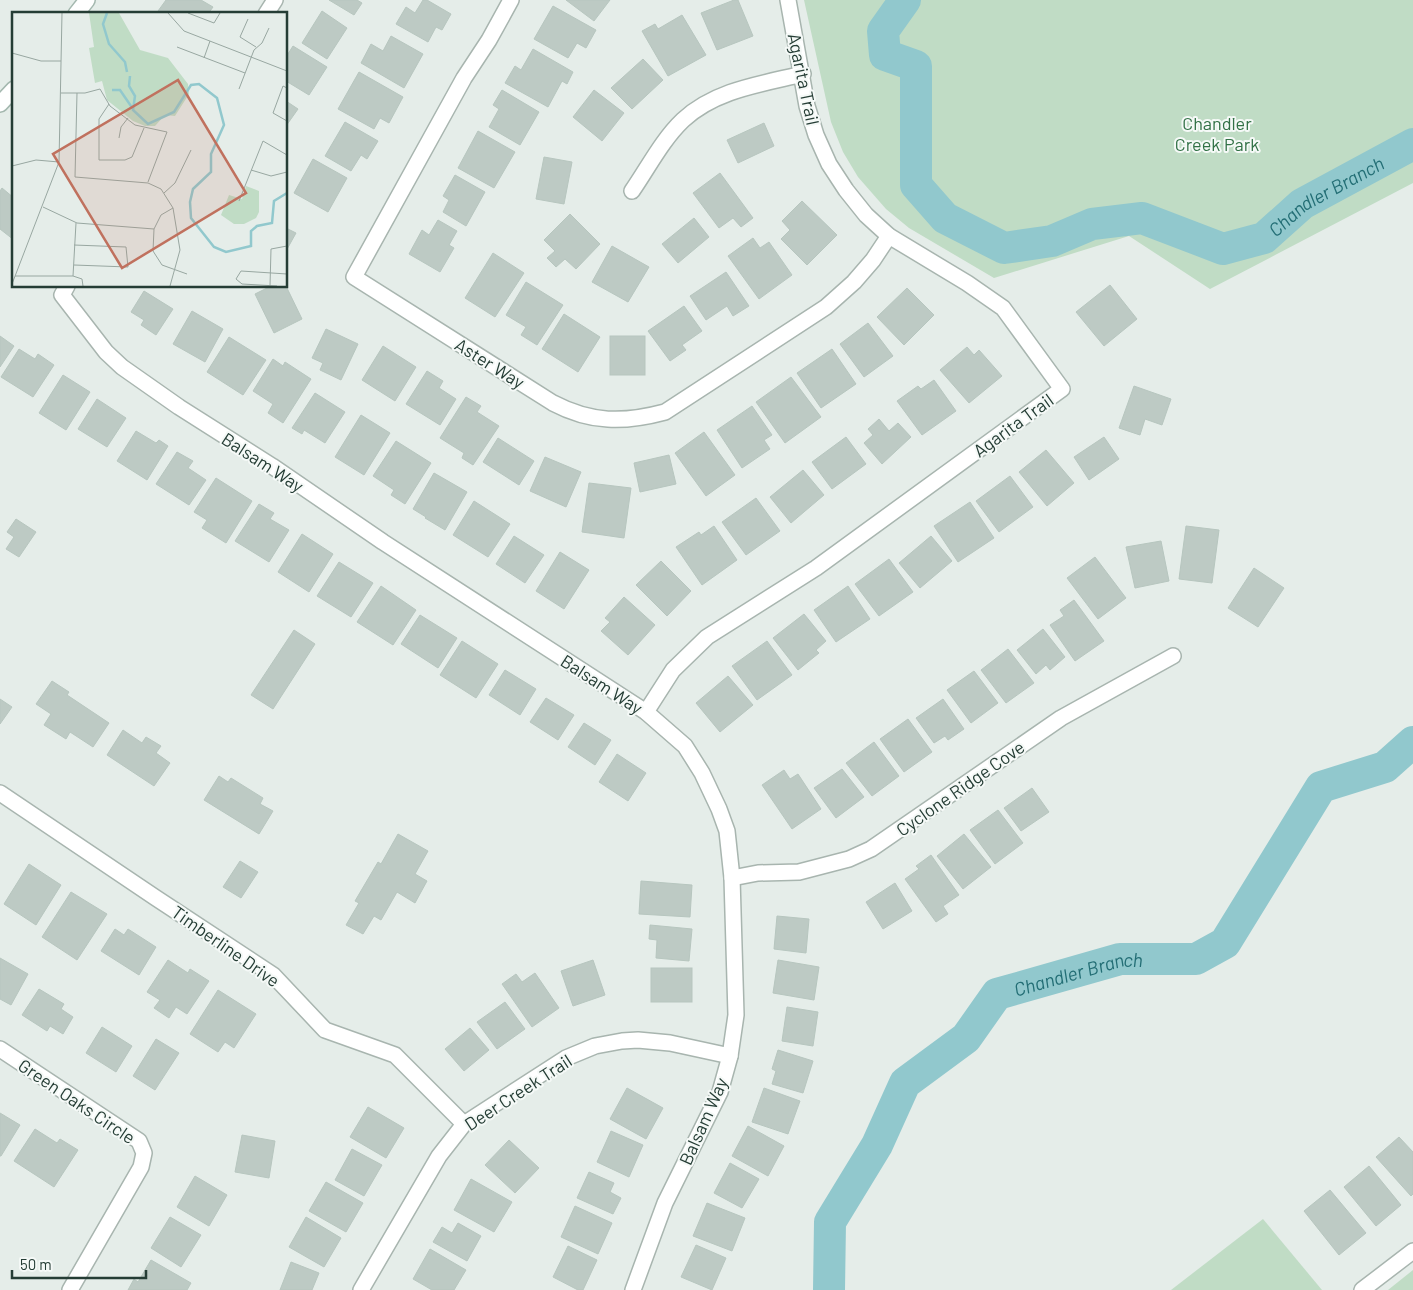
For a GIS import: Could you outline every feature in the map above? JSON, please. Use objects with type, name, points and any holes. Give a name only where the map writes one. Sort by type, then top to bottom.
[{"type":"street","points":[[78,12],[88,0]]},
{"type":"street","points":[[267,12],[275,0]]},
{"type":"street","name":"Aster Way","points":[[511,0],[489,40],[464,78],[354,277],[553,403],[564,409],[589,417],[614,421],[640,419],[664,412],[826,307],[854,282],[873,260],[889,236]]},
{"type":"street","name":"Agarita Trail","points":[[646,712],[673,670],[706,637],[816,568],[1062,389],[1003,308],[889,236],[866,215],[846,190],[829,164],[816,135],[807,106],[803,74],[788,0]]},
{"type":"street","points":[[632,191],[667,138],[683,120],[702,106],[734,92],[803,74]]},
{"type":"street","name":"Balsam Way","points":[[66,288],[62,295],[106,352],[122,367],[383,542],[646,712],[685,746],[702,773],[727,831],[732,878],[736,1015],[730,1056],[720,1092],[666,1203],[633,1290]]},
{"type":"street","name":"Cyclone Ridge Cove","points":[[732,878],[758,873],[799,872],[849,860],[871,850],[1062,718],[1173,656]]},
{"type":"street","name":"Timberline Drive","points":[[0,793],[273,975],[325,1030],[395,1055],[464,1124]]},
{"type":"street","name":"Deer Creek Trail","points":[[361,1290],[439,1156],[464,1124],[566,1058],[595,1046],[638,1040],[670,1043],[730,1056]]},
{"type":"street","name":"Green Oaks Circle","points":[[0,1049],[139,1141],[144,1153],[141,1167],[70,1290]]},
{"type":"street","points":[[1362,1290],[1413,1251]]},
{"type":"green space","name":"Chandler Creek Park","points":[[804,0],[1413,0],[1413,183],[1210,289],[1129,236],[994,278],[909,228],[886,209],[858,177],[843,152],[831,122]]},
{"type":"green space","points":[[1263,1219],[1322,1290],[1171,1290]]},
{"type":"green space","points":[[1413,1270],[1413,1290],[1388,1290]]},
{"type":"building","points":[[166,0],[201,0],[213,7],[209,12],[158,11]]},
{"type":"building","points":[[329,0],[357,0],[362,3],[354,15]]},
{"type":"building","points":[[423,0],[427,0],[451,14],[442,30],[436,27],[428,42],[396,24],[406,7],[415,13]]},
{"type":"building","points":[[566,0],[610,0],[594,21]]},
{"type":"building","points":[[738,0],[753,36],[717,50],[701,13]]},
{"type":"building","points":[[553,6],[596,30],[586,48],[577,43],[568,58],[534,39]]},
{"type":"building","points":[[322,11],[347,28],[327,59],[302,43]]},
{"type":"building","points":[[682,15],[706,55],[668,76],[642,31],[655,24],[658,29]]},
{"type":"building","points":[[391,36],[423,54],[404,88],[361,63],[371,44],[383,51]]},
{"type":"building","points":[[293,46],[327,67],[309,95],[288,82],[288,54]]},
{"type":"building","points":[[533,49],[573,72],[567,84],[562,81],[548,107],[505,83],[515,66],[521,70]]},
{"type":"building","points":[[643,59],[663,80],[632,109],[611,88]]},
{"type":"building","points":[[359,72],[403,97],[389,123],[380,118],[374,129],[338,109]]},
{"type":"building","points":[[502,90],[539,112],[520,145],[489,127],[499,109],[493,105]]},
{"type":"building","points":[[594,90],[624,113],[602,141],[573,117]]},
{"type":"building","points":[[288,102],[298,109],[288,123]]},
{"type":"building","points":[[345,122],[378,141],[367,159],[361,155],[351,171],[325,156]]},
{"type":"building","points":[[764,123],[774,146],[738,163],[727,140]]},
{"type":"building","points":[[478,131],[515,152],[494,188],[458,168]]},
{"type":"building","points":[[544,157],[572,162],[564,204],[536,199]]},
{"type":"building","points":[[313,159],[347,178],[328,212],[294,193]]},
{"type":"building","points":[[720,173],[753,218],[741,227],[733,218],[719,228],[693,193]]},
{"type":"building","points":[[455,175],[485,192],[466,226],[443,212],[449,200],[443,196]]},
{"type":"building","points":[[2,188],[12,196],[12,238],[0,229],[0,191]]},
{"type":"building","points":[[802,201],[837,235],[807,265],[781,239],[790,230],[782,221]]},
{"type":"building","points":[[570,214],[600,244],[576,269],[565,259],[556,267],[547,258],[555,251],[544,240]]},
{"type":"building","points":[[694,218],[709,237],[678,263],[662,244]]},
{"type":"building","points":[[438,220],[457,231],[449,245],[454,248],[440,272],[409,254],[422,230],[429,235]]},
{"type":"building","points":[[288,229],[296,233],[288,247]]},
{"type":"building","points":[[753,238],[760,248],[769,242],[792,275],[759,299],[728,256]]},
{"type":"building","points":[[612,246],[649,267],[628,302],[592,282]]},
{"type":"building","points":[[493,253],[524,273],[495,317],[465,298]]},
{"type":"building","points":[[726,272],[749,306],[733,316],[727,306],[706,320],[690,296]]},
{"type":"building","points":[[526,282],[563,305],[537,345],[521,335],[526,327],[506,315]]},
{"type":"building","points":[[1110,285],[1137,319],[1104,346],[1076,312]]},
{"type":"building","points":[[267,288],[287,288],[302,319],[274,333],[255,294]]},
{"type":"building","points":[[907,288],[934,315],[904,345],[877,317]]},
{"type":"building","points":[[144,291],[173,309],[156,335],[141,325],[144,320],[131,312]]},
{"type":"building","points":[[684,306],[702,331],[682,345],[686,350],[670,361],[648,331]]},
{"type":"building","points":[[192,311],[223,329],[205,362],[173,344]]},
{"type":"building","points":[[564,314],[600,337],[578,372],[542,349]]},
{"type":"building","points":[[868,323],[893,356],[864,377],[840,344]]},
{"type":"building","points":[[326,329],[358,344],[341,380],[320,370],[323,363],[312,358]]},
{"type":"building","points":[[0,336],[14,346],[0,367]]},
{"type":"building","points":[[610,336],[645,336],[645,375],[610,375]]},
{"type":"building","points":[[229,337],[266,360],[243,395],[207,372]]},
{"type":"building","points":[[383,346],[416,367],[395,401],[362,380]]},
{"type":"building","points":[[967,347],[974,355],[979,350],[1002,376],[969,403],[940,370]]},
{"type":"building","points":[[19,349],[35,359],[38,354],[54,365],[33,397],[1,377]]},
{"type":"building","points":[[832,349],[856,384],[821,408],[797,373]]},
{"type":"building","points":[[273,359],[283,366],[285,362],[311,379],[283,423],[268,413],[273,404],[253,391]]},
{"type":"building","points":[[427,371],[443,381],[439,388],[456,399],[440,425],[406,404]]},
{"type":"building","points":[[63,375],[90,392],[66,430],[39,413]]},
{"type":"building","points":[[791,377],[821,417],[785,443],[756,402]]},
{"type":"building","points":[[934,380],[956,411],[922,435],[897,401],[918,386],[921,389]]},
{"type":"building","points":[[1134,386],[1171,399],[1162,425],[1145,419],[1140,435],[1119,428]]},
{"type":"building","points":[[315,393],[345,412],[325,443],[304,430],[302,434],[292,428]]},
{"type":"building","points":[[466,397],[481,406],[477,412],[499,426],[473,465],[462,458],[464,453],[440,438]]},
{"type":"building","points":[[97,399],[126,418],[107,447],[78,429]]},
{"type":"building","points":[[752,406],[772,435],[764,440],[770,449],[742,468],[717,430]]},
{"type":"building","points":[[361,415],[390,433],[364,475],[335,457]]},
{"type":"building","points":[[879,419],[889,431],[898,423],[911,437],[882,464],[864,443],[873,435],[868,429]]},
{"type":"building","points":[[136,431],[156,443],[159,440],[168,446],[147,480],[117,461]]},
{"type":"building","points":[[704,432],[735,475],[706,496],[675,453]]},
{"type":"building","points":[[846,437],[866,464],[832,489],[812,462]]},
{"type":"building","points":[[1104,437],[1119,459],[1089,480],[1074,457]]},
{"type":"building","points":[[498,438],[534,461],[519,485],[483,462]]},
{"type":"building","points":[[396,441],[431,463],[405,504],[391,495],[394,490],[373,476]]},
{"type":"building","points":[[1046,450],[1074,483],[1047,506],[1019,472]]},
{"type":"building","points":[[177,452],[193,461],[188,468],[206,480],[189,505],[156,484]]},
{"type":"building","points":[[669,455],[676,484],[640,492],[634,463]]},
{"type":"building","points":[[545,457],[581,472],[566,507],[530,491]]},
{"type":"building","points":[[803,470],[824,495],[791,523],[770,497]]},
{"type":"building","points":[[434,473],[467,492],[445,530],[413,509]]},
{"type":"building","points":[[1010,476],[1033,507],[999,532],[976,501]]},
{"type":"building","points":[[216,478],[252,501],[226,543],[202,528],[207,520],[194,512]]},
{"type":"building","points":[[589,483],[631,488],[624,538],[582,532]]},
{"type":"building","points":[[756,498],[780,531],[746,555],[722,522]]},
{"type":"building","points":[[474,501],[510,524],[488,557],[453,535]]},
{"type":"building","points":[[970,502],[994,538],[958,562],[934,526]]},
{"type":"building","points":[[259,504],[274,513],[270,519],[289,530],[269,562],[235,541]]},
{"type":"building","points":[[16,519],[36,532],[19,557],[6,549],[14,537],[7,532]]},
{"type":"building","points":[[714,526],[737,560],[702,585],[676,547],[699,532],[701,535]]},
{"type":"building","points":[[1186,526],[1219,530],[1212,583],[1179,579]]},
{"type":"building","points":[[302,534],[333,554],[309,592],[278,572]]},
{"type":"building","points":[[514,536],[544,555],[525,583],[496,564]]},
{"type":"building","points":[[931,536],[952,561],[920,588],[899,563]]},
{"type":"building","points":[[1161,541],[1169,581],[1135,588],[1126,547]]},
{"type":"building","points":[[560,552],[589,570],[564,609],[536,591]]},
{"type":"building","points":[[1095,557],[1126,598],[1098,619],[1067,578]]},
{"type":"building","points":[[889,559],[913,592],[879,616],[855,584]]},
{"type":"building","points":[[661,561],[691,591],[667,616],[636,585]]},
{"type":"building","points":[[339,562],[373,583],[351,617],[317,596]]},
{"type":"building","points":[[1254,568],[1284,588],[1258,627],[1228,608]]},
{"type":"building","points":[[381,586],[416,610],[393,645],[357,622]]},
{"type":"building","points":[[848,586],[870,619],[836,642],[814,610]]},
{"type":"building","points":[[624,597],[655,625],[628,655],[601,631],[610,622],[605,618]]},
{"type":"building","points":[[1074,600],[1104,641],[1075,661],[1050,625],[1064,616],[1060,610]]},
{"type":"building","points":[[804,614],[826,641],[816,650],[819,653],[798,670],[773,638]]},
{"type":"building","points":[[420,615],[457,638],[438,668],[401,644]]},
{"type":"building","points":[[1043,629],[1065,657],[1050,670],[1046,665],[1036,674],[1017,650]]},
{"type":"building","points":[[294,630],[315,644],[273,709],[251,695]]},
{"type":"building","points":[[462,641],[498,664],[476,698],[440,675]]},
{"type":"building","points":[[767,641],[792,675],[757,700],[732,666]]},
{"type":"building","points":[[1008,649],[1034,683],[1006,703],[981,670]]},
{"type":"building","points":[[505,670],[536,689],[520,715],[489,695]]},
{"type":"building","points":[[974,671],[998,703],[971,723],[947,690]]},
{"type":"building","points":[[728,676],[753,705],[720,732],[696,703]]},
{"type":"building","points":[[52,681],[69,692],[67,695],[109,723],[93,747],[70,732],[66,739],[44,725],[51,714],[36,704]]},
{"type":"building","points":[[546,698],[574,715],[558,740],[530,722]]},
{"type":"building","points":[[0,699],[12,707],[0,724]]},
{"type":"building","points":[[943,699],[964,729],[948,740],[945,736],[934,743],[916,718]]},
{"type":"building","points":[[908,719],[932,752],[904,772],[880,739]]},
{"type":"building","points":[[584,723],[611,740],[595,765],[568,747]]},
{"type":"building","points":[[123,730],[142,743],[146,737],[161,746],[156,753],[170,763],[154,786],[107,755]]},
{"type":"building","points":[[874,742],[899,776],[872,796],[846,763]]},
{"type":"building","points":[[617,754],[646,773],[628,801],[599,782]]},
{"type":"building","points":[[842,769],[864,797],[836,818],[814,788]]},
{"type":"building","points":[[784,770],[790,779],[798,774],[821,809],[792,829],[762,785]]},
{"type":"building","points":[[219,776],[228,782],[231,778],[263,798],[260,804],[273,811],[259,834],[204,800]]},
{"type":"building","points":[[1032,788],[1049,812],[1021,831],[1004,808]]},
{"type":"building","points":[[998,810],[1023,843],[995,864],[970,830]]},
{"type":"building","points":[[398,834],[428,851],[415,874],[427,881],[415,903],[397,892],[381,920],[374,916],[363,934],[346,925],[359,903],[355,901],[378,862],[381,864]]},
{"type":"building","points":[[964,834],[991,867],[963,889],[937,856]]},
{"type":"building","points":[[931,855],[959,895],[943,906],[948,914],[936,922],[905,879],[919,869],[916,866]]},
{"type":"building","points":[[240,861],[258,872],[241,898],[223,887]]},
{"type":"building","points":[[29,864],[61,885],[36,925],[4,904]]},
{"type":"building","points":[[641,881],[692,885],[690,917],[639,914]]},
{"type":"building","points":[[895,883],[912,911],[883,929],[866,902]]},
{"type":"building","points":[[71,892],[107,914],[77,960],[42,937]]},
{"type":"building","points":[[777,916],[809,919],[806,953],[774,949]]},
{"type":"building","points":[[650,925],[692,929],[689,961],[656,958],[657,940],[649,939]]},
{"type":"building","points":[[115,929],[124,935],[128,929],[156,947],[139,975],[101,951]]},
{"type":"building","points":[[0,958],[28,974],[11,1005],[0,999]]},
{"type":"building","points":[[168,960],[188,973],[190,969],[209,981],[187,1014],[176,1007],[169,1018],[154,1008],[160,1000],[147,992]]},
{"type":"building","points":[[593,960],[605,995],[573,1006],[561,971]]},
{"type":"building","points":[[778,960],[819,967],[814,1000],[773,993]]},
{"type":"building","points":[[651,968],[692,968],[692,1002],[651,1002]]},
{"type":"building","points":[[535,973],[559,1008],[532,1027],[502,984],[516,974],[522,982]]},
{"type":"building","points":[[39,989],[64,1004],[61,1009],[73,1017],[63,1034],[50,1026],[47,1031],[22,1015]]},
{"type":"building","points":[[218,990],[256,1014],[234,1048],[225,1042],[218,1052],[190,1034]]},
{"type":"building","points":[[505,1002],[525,1029],[497,1049],[477,1022]]},
{"type":"building","points":[[787,1007],[818,1012],[813,1046],[782,1041]]},
{"type":"building","points":[[102,1027],[132,1046],[116,1072],[86,1053]]},
{"type":"building","points":[[470,1028],[489,1050],[464,1071],[445,1049]]},
{"type":"building","points":[[156,1039],[179,1053],[155,1090],[133,1076]]},
{"type":"building","points":[[778,1050],[813,1061],[803,1093],[772,1084],[776,1071],[772,1069]]},
{"type":"building","points":[[627,1088],[663,1108],[646,1139],[610,1119]]},
{"type":"building","points":[[764,1088],[800,1101],[788,1134],[752,1122]]},
{"type":"building","points":[[368,1107],[404,1128],[386,1158],[350,1137]]},
{"type":"building","points":[[0,1113],[20,1125],[1,1156],[0,1156]]},
{"type":"building","points":[[748,1126],[784,1146],[768,1176],[732,1156]]},
{"type":"building","points":[[35,1129],[57,1143],[60,1139],[78,1150],[54,1187],[14,1161]]},
{"type":"building","points":[[611,1131],[643,1145],[629,1177],[597,1162]]},
{"type":"building","points":[[242,1135],[275,1141],[269,1178],[235,1172]]},
{"type":"building","points":[[1399,1137],[1413,1152],[1413,1194],[1411,1196],[1376,1157]]},
{"type":"building","points":[[509,1140],[539,1168],[515,1193],[485,1165]]},
{"type":"building","points":[[352,1149],[382,1165],[364,1196],[335,1180]]},
{"type":"building","points":[[730,1163],[759,1179],[742,1208],[714,1193]]},
{"type":"building","points":[[1369,1166],[1401,1205],[1376,1226],[1344,1187]]},
{"type":"building","points":[[589,1172],[614,1183],[610,1192],[621,1198],[613,1214],[577,1198]]},
{"type":"building","points":[[195,1176],[227,1195],[209,1226],[177,1207]]},
{"type":"building","points":[[471,1179],[512,1202],[494,1232],[454,1210]]},
{"type":"building","points":[[326,1182],[363,1203],[346,1232],[309,1211]]},
{"type":"building","points":[[1330,1190],[1366,1233],[1339,1255],[1304,1211]]},
{"type":"building","points":[[707,1203],[745,1218],[732,1251],[693,1236]]},
{"type":"building","points":[[575,1206],[612,1223],[598,1254],[561,1237]]},
{"type":"building","points":[[170,1217],[201,1235],[181,1267],[151,1248]]},
{"type":"building","points":[[306,1217],[341,1238],[324,1267],[289,1247]]},
{"type":"building","points":[[458,1223],[481,1236],[467,1261],[433,1242],[442,1227],[452,1233]]},
{"type":"building","points":[[696,1245],[726,1258],[712,1290],[681,1277]]},
{"type":"building","points":[[568,1246],[597,1260],[583,1290],[578,1290],[553,1277]]},
{"type":"building","points":[[430,1249],[466,1270],[454,1290],[432,1290],[413,1279]]},
{"type":"building","points":[[151,1260],[191,1283],[187,1290],[128,1290],[134,1279],[138,1282]]},
{"type":"building","points":[[291,1262],[319,1273],[312,1290],[280,1290]]},
{"type":"waterway","points":[[889,0],[892,18]]},
{"type":"waterway","name":"Chandler Branch","points":[[905,0],[883,31],[885,55],[916,66],[916,185],[945,218],[1004,248],[1052,241],[1092,224],[1142,218],[1223,249],[1264,238],[1302,204],[1413,144]]},
{"type":"waterway","name":"Chandler Branch","points":[[829,1290],[830,1222],[877,1145],[905,1083],[966,1038],[997,994],[1120,959],[1196,959],[1225,943],[1321,787],[1385,767],[1413,742]]}]
